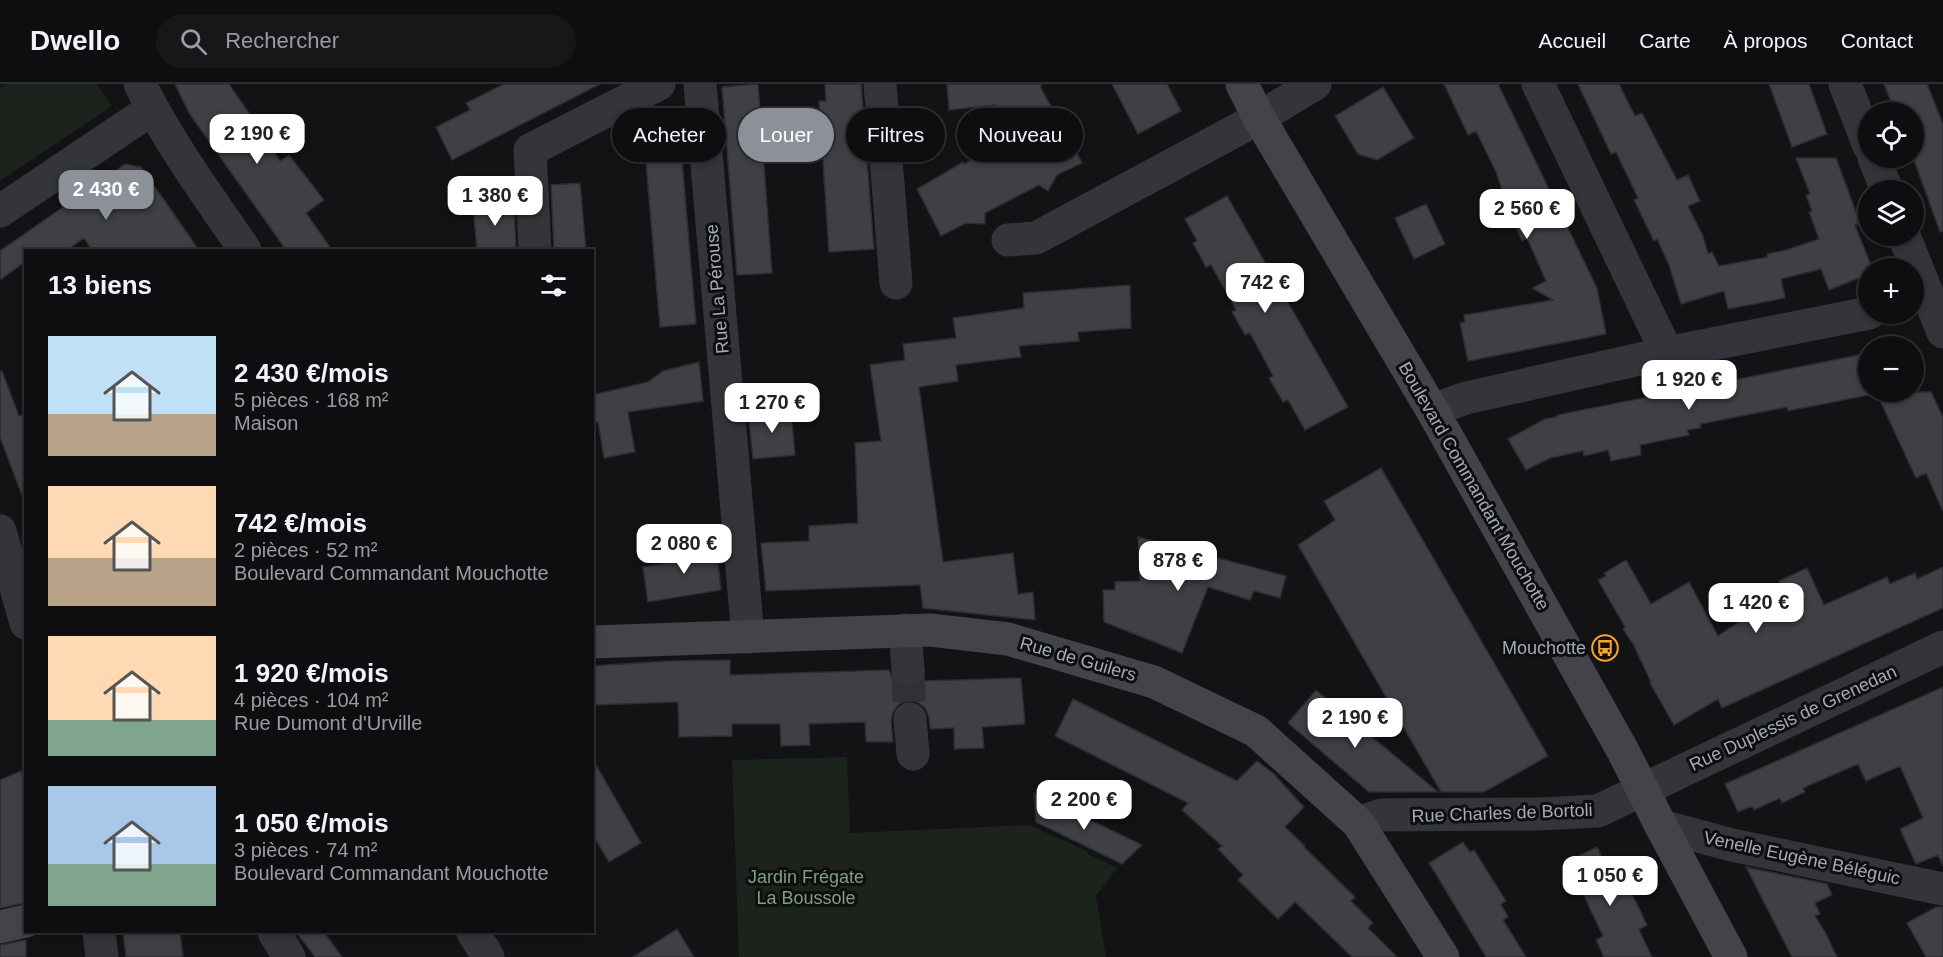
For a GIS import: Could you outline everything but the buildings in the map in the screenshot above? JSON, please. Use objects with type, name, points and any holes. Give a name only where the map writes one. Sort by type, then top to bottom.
[{"type":"street","points":[[535,249],[530,150],[659,84]]},
{"type":"street","name":"Rue La Pérouse","points":[[700,84],[748,637]]},
{"type":"street","points":[[880,84],[896,283]]},
{"type":"street","name":"Boulevard Commandant Mouchotte","points":[[1242,84],[1259,118],[1432,410],[1623,751],[1731,957]]},
{"type":"street","points":[[1008,240],[1036,238],[1259,118],[1315,84]]},
{"type":"street","points":[[1538,84],[1668,353]]},
{"type":"street","points":[[1845,84],[1858,118]]},
{"type":"street","points":[[0,211],[146,96],[180,156],[244,249]]},
{"type":"street","points":[[1908,246],[1943,332]]},
{"type":"street","points":[[1432,410],[1466,398],[1668,353],[1858,315]]},
{"type":"street","points":[[0,531],[24,616]]},
{"type":"street","points":[[905,630],[908,669]]},
{"type":"street","name":"Rue de Guilers","points":[[594,642],[930,630],[1008,639],[1154,682],[1256,731],[1358,823],[1443,957]]},
{"type":"street","name":"Rue Duplessis de Grenedan","points":[[1643,789],[1943,647]]},
{"type":"street","points":[[910,719],[913,754]]},
{"type":"street","name":"Rue Charles de Bortoli","points":[[1358,823],[1381,815],[1598,812],[1643,789]]},
{"type":"street","name":"Venelle Eugène Béléguic","points":[[1661,826],[1732,845],[1943,889]]},
{"type":"street","points":[[0,927],[24,921]]},
{"type":"street","points":[[99,933],[102,957]]},
{"type":"street","points":[[275,933],[289,957]]},
{"type":"street","points":[[474,933],[488,957]]},
{"type":"green space","points":[[8,84],[97,84],[112,106],[0,181],[0,88]]},
{"type":"green space","name":"Jardin Frégate La Boussole","points":[[847,757],[850,833],[1029,825],[1087,851],[1088,854],[1117,868],[1096,896],[1106,957],[739,957],[732,760]]},
{"type":"tunnel","points":[[908,669],[910,719]]},
{"type":"place","name":"Mouchotte","points":[[1605,648]]}]
